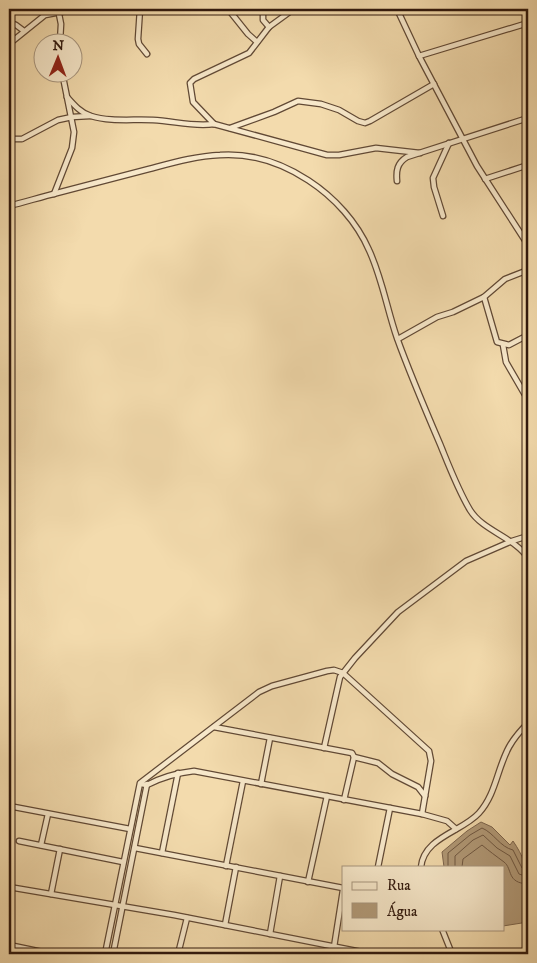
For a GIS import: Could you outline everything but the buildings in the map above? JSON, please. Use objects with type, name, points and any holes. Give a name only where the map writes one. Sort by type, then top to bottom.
[{"type":"street","points":[[9,44],[45,15],[77,9]]},
{"type":"street","points":[[140,9],[138,40],[147,54]]},
{"type":"street","points":[[228,9],[256,42]]},
{"type":"street","points":[[263,9],[263,20],[269,27]]},
{"type":"street","points":[[214,124],[192,102],[190,83],[194,79],[249,53],[269,27],[292,9]]},
{"type":"street","points":[[398,9],[419,56],[485,179],[528,245]]},
{"type":"street","points":[[59,11],[60,32]]},
{"type":"street","points":[[9,22],[24,31]]},
{"type":"street","points":[[419,56],[528,23]]},
{"type":"street","points":[[54,194],[72,148],[74,132],[64,82]]},
{"type":"street","points":[[229,128],[298,101],[321,104],[339,110],[358,121],[370,122],[434,84]]},
{"type":"street","points":[[68,97],[76,107],[90,116]]},
{"type":"street","points":[[9,139],[22,139],[58,120],[90,116],[106,119],[153,120],[201,126],[214,124],[327,155],[339,155],[376,148],[420,153]]},
{"type":"street","points":[[397,182],[398,166],[402,160],[463,138],[528,118]]},
{"type":"street","points":[[444,216],[434,187],[433,178],[449,143]]},
{"type":"street","points":[[9,206],[181,161],[218,155],[252,158],[290,170],[310,181],[326,194],[347,216],[363,237],[374,263],[411,374],[454,477],[470,510],[479,520],[512,541],[528,558]]},
{"type":"street","points":[[485,179],[528,165]]},
{"type":"street","points":[[398,339],[437,317],[453,312],[484,297],[505,279],[528,270]]},
{"type":"street","points":[[484,297],[497,342],[509,345],[528,335]]},
{"type":"street","points":[[504,345],[506,362],[528,400]]},
{"type":"street","points":[[324,748],[340,677],[398,612],[466,562],[512,541],[528,536]]},
{"type":"street","points":[[140,783],[148,779],[266,688],[334,670],[343,673],[429,752],[432,761],[422,814]]},
{"type":"street","points":[[421,866],[431,847],[443,836],[469,822],[485,806],[495,787],[509,747],[528,723]]},
{"type":"street","points":[[214,727],[352,753],[354,757],[378,763],[392,774],[418,787],[425,796]]},
{"type":"street","points":[[261,784],[270,738]]},
{"type":"street","points":[[344,800],[354,757]]},
{"type":"street","points":[[140,783],[147,785],[160,778],[178,773],[194,772],[422,814],[447,821],[456,829]]},
{"type":"street","points":[[162,853],[178,773]]},
{"type":"street","points":[[113,954],[148,779]]},
{"type":"street","points":[[226,866],[243,780]]},
{"type":"street","points":[[105,954],[140,783]]},
{"type":"street","points":[[308,882],[327,796]]},
{"type":"street","points":[[9,806],[130,830]]},
{"type":"street","points":[[378,866],[390,808]]},
{"type":"street","points":[[42,845],[48,814]]},
{"type":"street","points":[[19,841],[123,862]]},
{"type":"street","points":[[135,848],[342,889]]},
{"type":"street","points":[[51,894],[60,849]]},
{"type":"street","points":[[225,926],[236,868]]},
{"type":"street","points":[[270,934],[280,876]]},
{"type":"street","points":[[9,886],[372,954]]},
{"type":"street","points":[[334,946],[342,895]]},
{"type":"street","points":[[178,954],[187,918]]},
{"type":"street","points":[[442,930],[452,954],[444,954]]},
{"type":"street","points":[[9,945],[52,954]]},
{"type":"water","points":[[481,822],[492,827],[510,845],[513,841],[527,870],[529,889],[528,922],[504,926],[504,866],[444,866],[442,852]]}]
